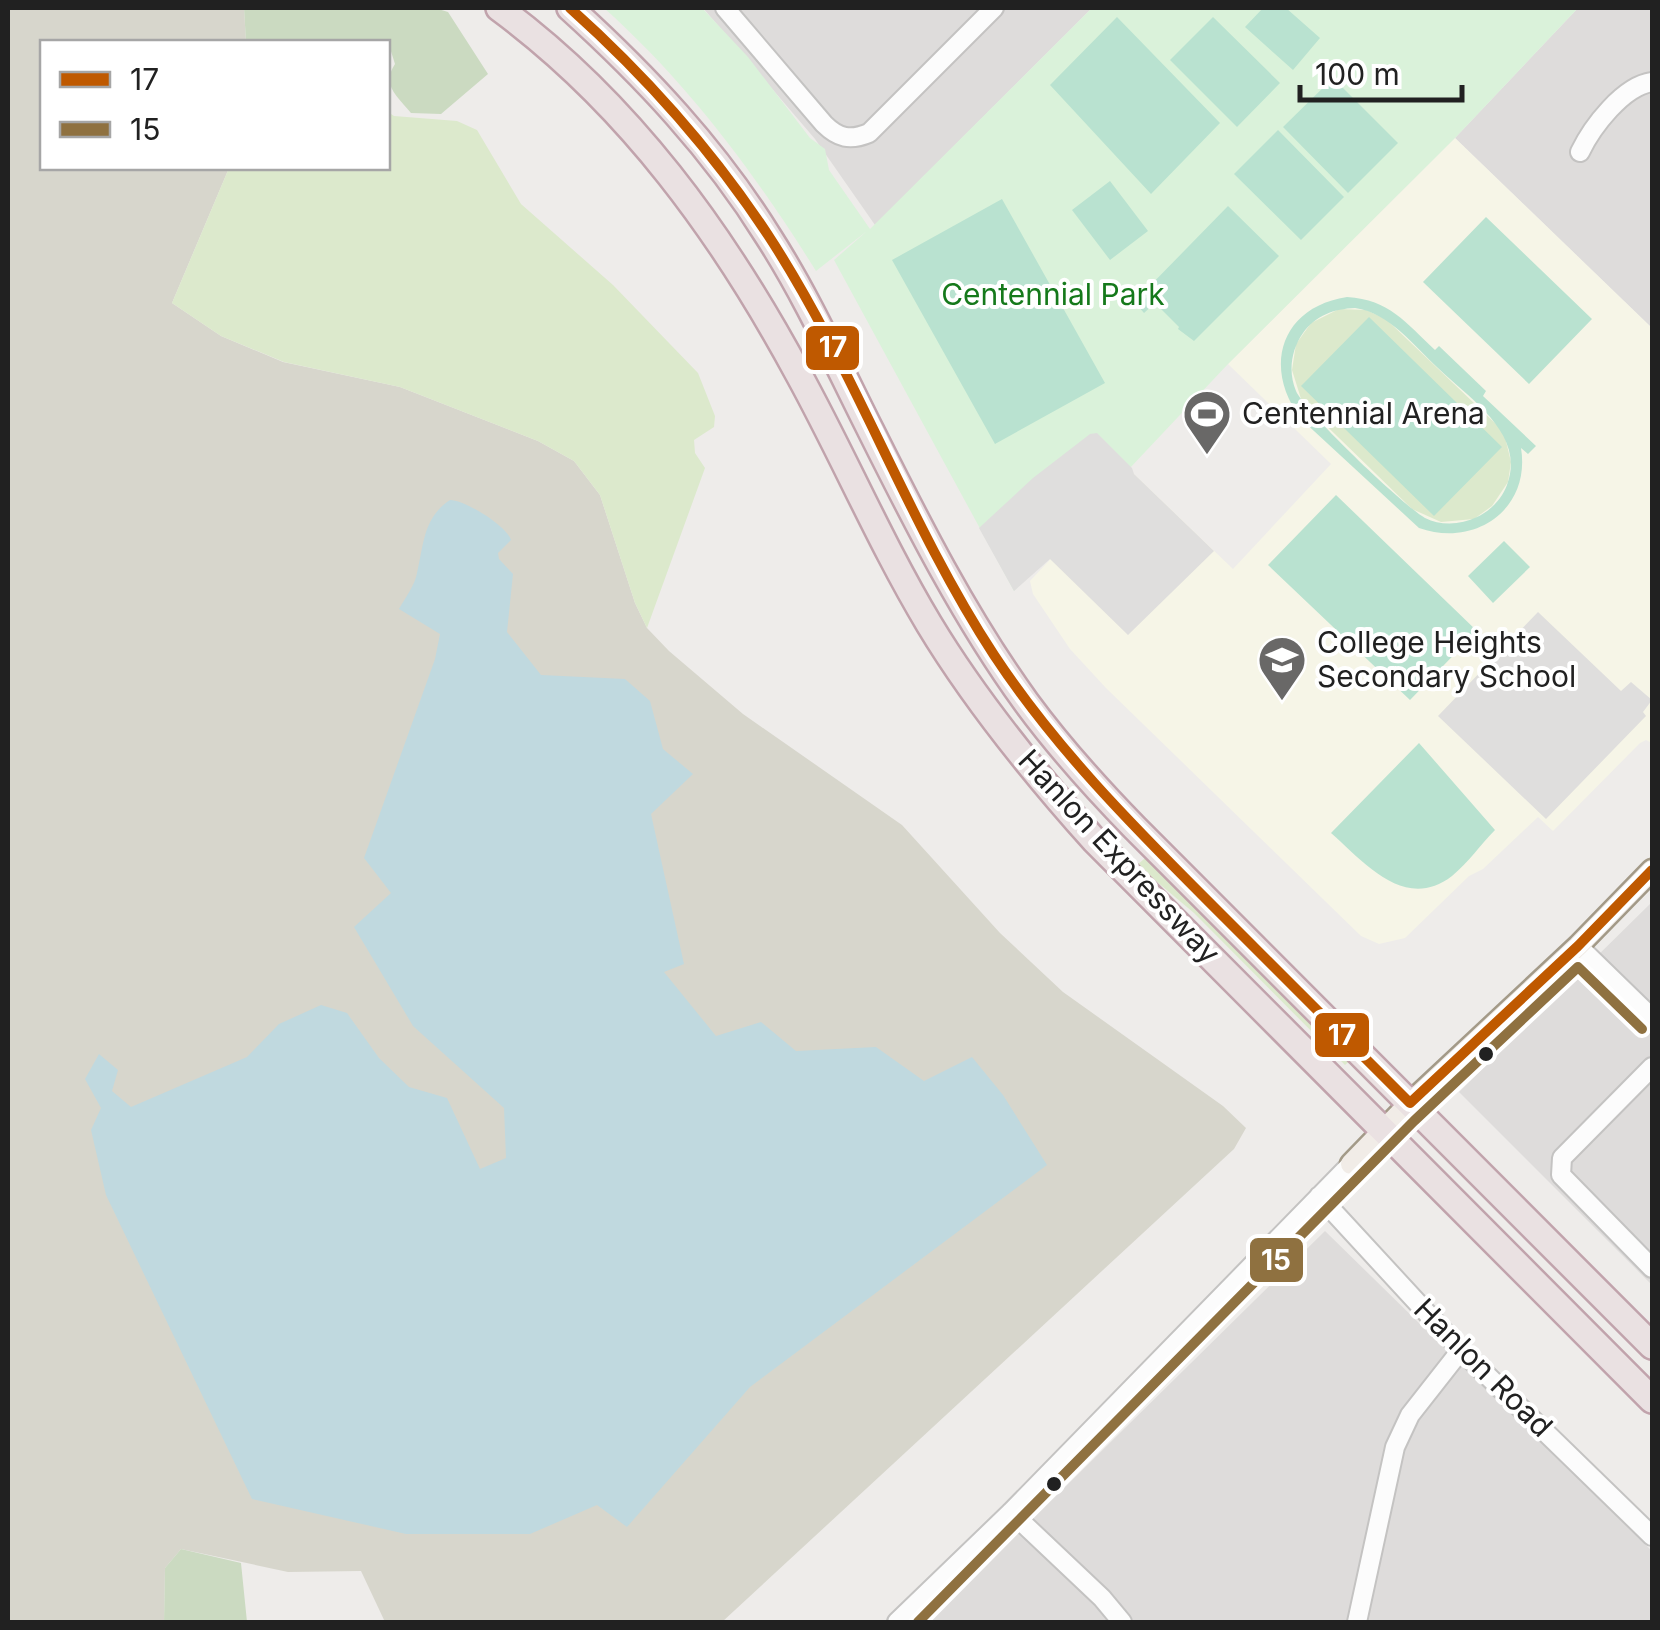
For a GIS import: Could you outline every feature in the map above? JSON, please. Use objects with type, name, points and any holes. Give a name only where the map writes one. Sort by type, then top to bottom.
[{"type":"highway","name":"Hanlon Expressway","points":[[499,8],[565,62],[645,142],[728,250],[800,375],[929,624],[1034,773],[1095,841],[1652,1400]]},
{"type":"highway","name":"Hanlon Expressway","points":[[570,8],[620,53],[696,135],[769,238],[993,654],[1049,732],[1135,828],[1652,1346]]},
{"type":"main road","points":[[1352,1164],[1410,1102],[1578,946],[1652,870]]},
{"type":"street","points":[[725,8],[816,116],[845,138],[869,133],[994,8]]},
{"type":"street","points":[[1580,152],[1588,135],[1621,100],[1640,84],[1652,82]]},
{"type":"street","points":[[1578,946],[1652,1018]]},
{"type":"street","points":[[1652,1067],[1562,1158],[1559,1166],[1561,1175],[1652,1268]]},
{"type":"street","points":[[896,1622],[1010,1512],[1352,1164]]},
{"type":"street","name":"Hanlon Road","points":[[1319,1196],[1461,1350],[1652,1536]]},
{"type":"street","points":[[1358,1622],[1395,1447],[1410,1415],[1461,1350]]},
{"type":"street","points":[[1010,1512],[1102,1598],[1122,1622]]},
{"type":"shaded area","points":[[8,8],[244,8],[246,40],[40,40],[40,170],[228,170],[172,303],[221,336],[283,362],[400,387],[538,441],[574,461],[600,495],[647,628],[669,651],[743,714],[902,825],[1000,933],[1063,992],[1223,1106],[1246,1128],[1234,1149],[722,1622],[385,1622],[361,1571],[288,1572],[181,1549],[165,1568],[164,1622],[8,1622]]},
{"type":"shaded area","points":[[703,8],[1092,8],[875,225],[815,139]]},
{"type":"shaded area","points":[[1578,8],[1652,8],[1652,328],[1455,138]]},
{"type":"shaded area","points":[[1455,138],[1652,328],[1652,743],[1640,743],[1553,831],[1538,817],[1405,938],[1379,944],[1361,936],[1106,688],[1070,649],[1033,594],[1030,581],[1132,472],[1233,569],[1331,464],[1228,364]]},
{"type":"shaded area","points":[[1097,433],[1214,551],[1128,635],[1050,559],[1014,591],[979,528],[1033,478],[1090,434]]},
{"type":"shaded area","points":[[1538,612],[1621,691],[1631,682],[1652,700],[1643,712],[1646,716],[1546,819],[1438,716]]},
{"type":"shaded area","points":[[1652,902],[1652,1285],[1459,1092]]},
{"type":"shaded area","points":[[1325,1231],[1652,1551],[1652,1622],[928,1622]]},
{"type":"green space","points":[[244,8],[435,8],[448,12],[488,74],[441,114],[411,113],[390,84],[395,64],[390,40],[246,40]]},
{"type":"green space","name":"Centennial Park","points":[[604,8],[702,8],[748,57],[810,138],[825,149],[829,170],[870,229],[1092,8],[1578,8],[1455,138],[1228,364],[1014,591],[834,260],[867,231],[816,271],[770,200],[693,99]]},
{"type":"green space","points":[[1263,8],[1286,8],[1320,38],[1293,70],[1245,27]]},
{"type":"green space","points":[[1117,17],[1220,123],[1151,194],[1050,85]]},
{"type":"green space","points":[[1213,17],[1280,83],[1237,127],[1170,60]]},
{"type":"green space","points":[[1333,78],[1398,143],[1348,193],[1283,127]]},
{"type":"green space","points":[[390,113],[457,121],[477,130],[521,204],[613,285],[698,373],[715,416],[714,427],[694,440],[695,453],[705,468],[647,628],[600,495],[574,461],[538,441],[400,387],[284,362],[221,336],[172,303],[228,170],[390,170]]},
{"type":"green space","points":[[1278,130],[1344,197],[1301,240],[1234,174]]},
{"type":"green space","points":[[1110,181],[1148,231],[1110,260],[1072,210]]},
{"type":"green space","points":[[1002,199],[1105,383],[995,444],[892,260]]},
{"type":"green space","points":[[1228,206],[1279,256],[1194,341],[1155,303],[1144,313],[1138,306],[1148,296],[1144,292]]},
{"type":"green space","points":[[1486,217],[1592,319],[1529,384],[1423,282]]},
{"type":"green space","points":[[1347,297],[1362,299],[1396,314],[1435,350],[1439,346],[1486,391],[1483,396],[1536,446],[1528,454],[1521,448],[1522,470],[1517,489],[1495,518],[1460,533],[1419,528],[1301,419],[1282,379],[1281,360],[1293,326],[1324,303]],"holes":[[[1355,308],[1368,311],[1401,332],[1480,406],[1502,434],[1511,467],[1507,485],[1499,500],[1482,514],[1451,524],[1425,518],[1356,458],[1296,391],[1293,354],[1308,327],[1333,312]]]},
{"type":"green space","points":[[1339,309],[1366,310],[1386,319],[1498,426],[1511,462],[1508,482],[1492,506],[1474,519],[1441,522],[1412,509],[1302,402],[1292,370],[1296,344],[1311,323]]},
{"type":"green space","points":[[1369,317],[1502,447],[1434,516],[1301,386]]},
{"type":"green space","points":[[1336,495],[1477,631],[1410,700],[1268,565]]},
{"type":"green space","points":[[1504,541],[1530,567],[1493,603],[1468,576]]},
{"type":"green space","points":[[1419,743],[1495,830],[1452,876],[1435,886],[1418,889],[1387,879],[1331,833]]},
{"type":"green space","points":[[1150,854],[1353,1058],[1345,1065],[1194,913],[1137,865]]},
{"type":"green space","points":[[181,1549],[241,1563],[247,1622],[164,1622],[165,1568]]},
{"type":"water","points":[[450,500],[485,515],[508,534],[511,540],[498,553],[513,574],[507,632],[541,675],[625,679],[650,701],[663,749],[693,774],[651,814],[684,964],[664,972],[716,1036],[761,1022],[796,1051],[876,1047],[924,1081],[972,1057],[1003,1095],[1047,1165],[750,1387],[627,1527],[597,1505],[530,1534],[406,1534],[252,1499],[106,1195],[91,1130],[101,1108],[85,1079],[99,1054],[118,1070],[112,1091],[131,1107],[247,1057],[279,1024],[321,1005],[347,1013],[379,1058],[409,1087],[447,1098],[480,1169],[506,1158],[504,1108],[413,1026],[354,927],[391,893],[364,858],[435,659],[440,634],[399,609],[416,578],[430,523]]},
{"type":"transit line","name":"17","points":[[570,8],[676,115],[768,235],[828,338],[963,604],[1042,721],[1150,842],[1410,1103],[1578,946],[1652,870]]},
{"type":"transit line","name":"15","points":[[918,1622],[1414,1121],[1578,967],[1642,1029]]},
{"type":"place","name":"Centennial Arena","points":[[1207,456]]},
{"type":"place","name":"College Heights Secondary School","points":[[1282,702]]}]
